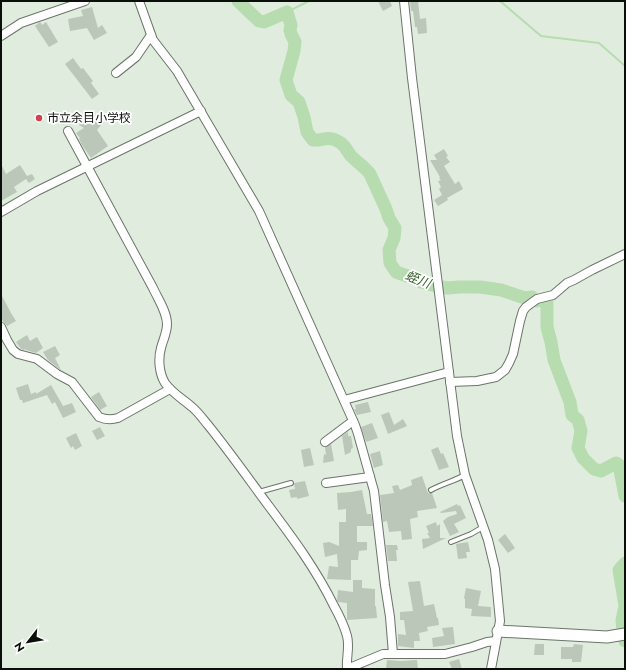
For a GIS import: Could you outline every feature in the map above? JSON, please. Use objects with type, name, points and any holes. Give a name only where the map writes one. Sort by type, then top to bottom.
[{"type":"street","points":[[1,36],[21,23],[85,1]]},
{"type":"street","points":[[140,1],[153,40],[177,71],[259,211],[353,421],[374,491],[390,617],[393,654]]},
{"type":"street","points":[[404,1],[412,78],[457,436],[465,475],[488,540],[495,569],[500,622],[491,669]]},
{"type":"street","points":[[116,73],[136,57],[151,36]]},
{"type":"street","points":[[1,212],[37,191],[201,111]]},
{"type":"street","points":[[68,132],[153,288],[164,313],[167,324],[160,349],[159,363],[164,382],[178,397],[193,408],[208,426],[300,549],[325,588],[346,635],[348,643],[346,660],[347,669],[383,654],[445,654],[487,642],[497,636],[607,637],[622,634]]},
{"type":"street","points":[[450,382],[477,381],[496,377],[504,370],[513,354],[523,311],[535,300],[553,294],[567,283],[625,254]]},
{"type":"street","points":[[1,327],[13,350],[18,354],[37,359],[57,374],[72,382],[99,417],[105,420],[118,418],[170,389]]},
{"type":"street","points":[[344,400],[449,372]]},
{"type":"street","points":[[325,442],[353,421]]},
{"type":"street","points":[[326,483],[370,477]]},
{"type":"lane","points":[[431,490],[465,475]]},
{"type":"lane","points":[[258,492],[290,483]]},
{"type":"lane","points":[[451,542],[471,534],[483,527]]},
{"type":"building","points":[[378,1],[390,1],[392,6],[383,11]]},
{"type":"building","points":[[410,1],[418,1],[420,19],[426,18],[427,33],[418,34],[417,27],[415,27],[413,11],[411,11]]},
{"type":"building","points":[[92,7],[98,28],[102,25],[107,33],[94,40],[87,28],[70,31],[68,19],[83,16],[81,10]]},
{"type":"building","points":[[40,22],[42,25],[46,22],[58,42],[49,47],[35,26]]},
{"type":"building","points":[[73,58],[93,81],[91,83],[99,94],[92,99],[65,64]]},
{"type":"building","points":[[87,115],[101,125],[97,130],[108,146],[91,158],[76,133],[84,128],[79,125]]},
{"type":"building","points":[[444,149],[448,156],[446,157],[450,162],[444,166],[455,184],[459,181],[463,189],[447,198],[448,200],[438,206],[434,200],[442,195],[439,189],[441,187],[438,181],[441,180],[430,160],[437,160],[434,155]]},
{"type":"building","points":[[1,164],[6,174],[20,165],[27,176],[32,174],[35,179],[29,183],[26,179],[14,187],[17,192],[1,201]]},
{"type":"building","points":[[1,294],[16,321],[7,326],[1,319]]},
{"type":"building","points":[[27,335],[30,341],[37,337],[43,348],[36,353],[21,349],[16,342]]},
{"type":"building","points":[[55,346],[60,355],[55,358],[61,370],[48,360],[43,352]]},
{"type":"building","points":[[28,384],[31,394],[36,392],[36,394],[51,385],[63,406],[72,403],[76,412],[63,418],[55,402],[52,404],[47,395],[23,403],[22,400],[20,400],[16,388]]},
{"type":"building","points":[[99,392],[107,406],[100,410],[91,397]]},
{"type":"building","points":[[368,402],[371,412],[357,415],[354,409],[356,409],[355,405]]},
{"type":"building","points":[[389,412],[394,425],[403,419],[407,426],[388,434],[381,415]]},
{"type":"building","points":[[372,423],[378,438],[366,442],[361,427]]},
{"type":"building","points":[[100,427],[105,436],[97,440],[92,431]]},
{"type":"building","points":[[348,432],[348,436],[351,436],[353,448],[351,449],[351,452],[345,455],[342,436]]},
{"type":"building","points":[[76,433],[82,446],[75,450],[73,446],[71,448],[66,438]]},
{"type":"building","points":[[331,444],[334,461],[323,463],[324,454],[326,455],[325,447]]},
{"type":"building","points":[[438,447],[441,454],[443,453],[449,467],[439,470],[431,450]]},
{"type":"building","points":[[310,448],[314,465],[304,467],[301,450]]},
{"type":"building","points":[[380,451],[383,465],[374,468],[370,454]]},
{"type":"building","points":[[422,476],[428,493],[432,493],[437,508],[417,511],[418,517],[410,519],[412,539],[402,540],[401,531],[389,532],[387,521],[383,522],[380,495],[394,493],[392,486],[398,485],[400,490],[412,485],[411,480]]},
{"type":"building","points":[[305,481],[309,496],[297,499],[297,497],[291,498],[289,490],[295,489],[294,483]]},
{"type":"building","points":[[362,490],[367,514],[371,514],[373,526],[357,526],[357,542],[367,542],[367,550],[359,551],[358,560],[351,560],[351,580],[327,579],[329,566],[338,567],[337,554],[325,557],[323,543],[329,542],[339,546],[339,522],[346,522],[346,509],[338,510],[337,493]]},
{"type":"building","points":[[457,504],[458,506],[460,505],[466,518],[454,524],[459,532],[450,536],[443,521],[448,517],[457,514],[456,511],[440,512]]},
{"type":"building","points":[[436,522],[437,526],[440,524],[440,538],[446,538],[423,549],[422,539],[430,538],[427,533],[429,533],[426,526]]},
{"type":"building","points":[[505,534],[515,548],[508,553],[498,540]]},
{"type":"building","points":[[468,542],[470,552],[466,552],[467,558],[458,559],[456,544]]},
{"type":"building","points":[[386,545],[397,545],[397,561],[388,561]]},
{"type":"building","points":[[353,580],[362,580],[362,588],[375,589],[377,618],[347,620],[347,603],[338,602],[338,590],[353,592]]},
{"type":"building","points":[[420,581],[424,606],[434,604],[439,625],[427,627],[428,631],[419,633],[420,641],[414,641],[414,648],[398,646],[398,634],[406,635],[404,620],[400,620],[400,612],[413,611],[408,582]]},
{"type":"building","points":[[466,588],[481,591],[478,606],[491,607],[491,617],[471,616],[472,609],[465,608],[464,598]]},
{"type":"building","points":[[453,627],[455,644],[433,647],[432,638],[444,636],[442,628]]},
{"type":"building","points":[[535,644],[544,644],[544,655],[534,655]]},
{"type":"building","points":[[574,644],[583,645],[581,662],[572,662],[572,659],[561,659],[561,647],[573,647]]},
{"type":"building","points":[[459,659],[462,669],[452,669],[449,662]]},
{"type":"building","points":[[387,660],[417,660],[418,669],[386,669]]},
{"type":"waterway","name":"蛭川","points":[[238,1],[259,21],[264,22],[287,12],[291,25],[291,34],[295,42],[286,80],[291,95],[299,102],[307,132],[313,140],[334,139],[341,143],[351,156],[370,174],[389,218],[395,228],[394,238],[389,250],[390,263],[396,272],[436,286],[448,288],[480,287],[501,290],[525,298],[532,297],[537,301],[547,300],[547,327],[554,360],[570,402],[572,415],[578,420],[581,431],[578,448],[583,458],[594,469],[601,471],[616,463],[619,465],[625,496]]},
{"type":"waterway","points":[[287,12],[309,1]]},
{"type":"waterway","points":[[500,1],[541,36],[599,43],[625,66]]},
{"type":"waterway","name":"蛭川","points":[[625,563],[619,570],[625,606],[622,620],[625,641]]},
{"type":"place","name":"市立余目小学校","points":[[39,118]]}]
